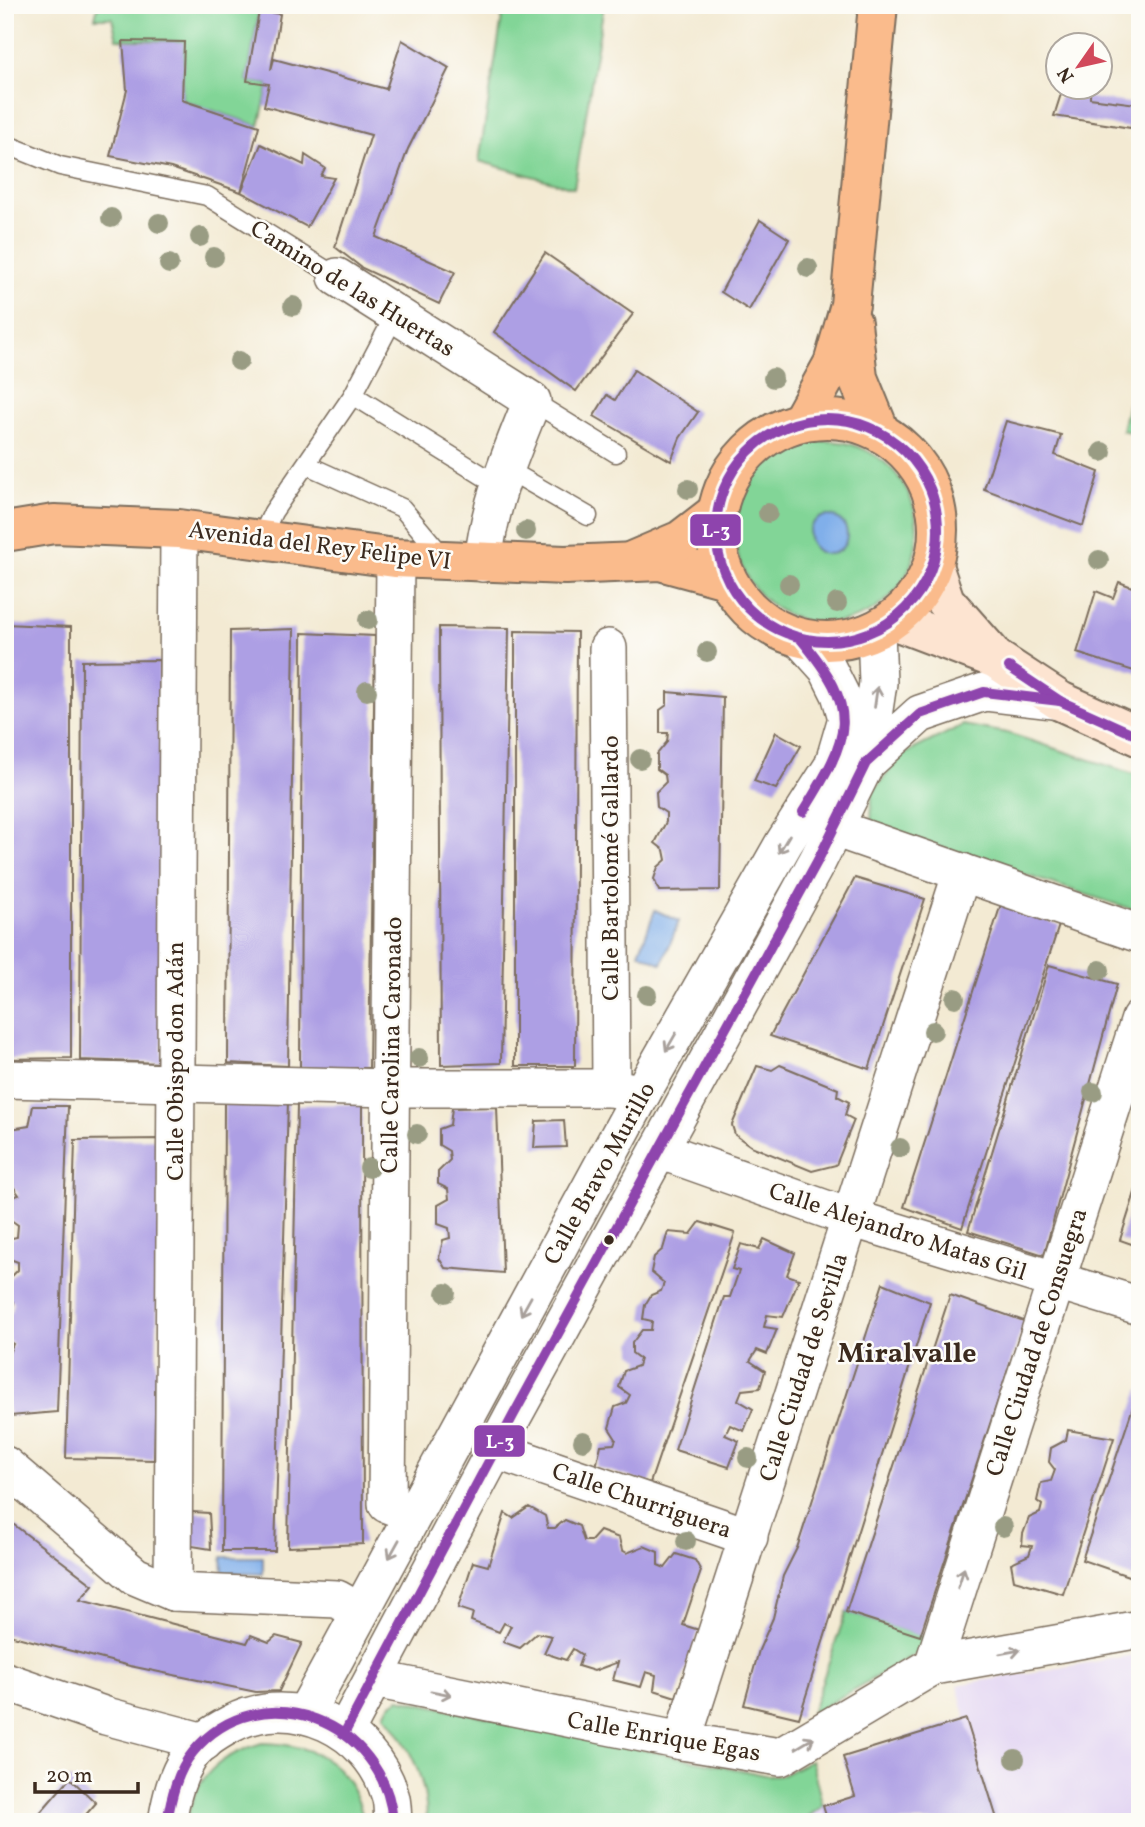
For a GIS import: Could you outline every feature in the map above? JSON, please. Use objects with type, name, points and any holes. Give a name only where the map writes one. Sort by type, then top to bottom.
[{"type":"main road","points":[[878,5],[851,300],[858,378],[880,432]]},
{"type":"main road","points":[[802,420],[833,364],[851,300]]},
{"type":"main road","points":[[828,417],[855,422],[880,432],[905,450],[924,475],[932,495],[938,536],[933,566],[917,596],[885,625],[851,639],[826,642],[800,638],[770,626],[744,606],[726,579],[716,547],[716,513],[726,481],[744,453],[770,432],[802,420],[828,417]]},
{"type":"main road","points":[[634,560],[681,540],[716,513]]},
{"type":"main road","name":"Avenida del Rey Felipe VI","points":[[5,532],[54,524],[179,529],[395,558],[565,565],[634,560]]},
{"type":"main road","points":[[634,560],[660,561],[726,579]]},
{"type":"main road","points":[[933,566],[945,601],[996,659],[1060,701],[1140,737]]},
{"type":"main road","points":[[885,625],[996,659]]},
{"type":"street","name":"Camino de las Huertas","points":[[337,277],[532,401]]},
{"type":"street","points":[[483,563],[486,534],[501,476],[532,401]]},
{"type":"street","name":"Calle Obispo don Adán","points":[[173,1592],[179,529]]},
{"type":"street","name":"Calle Carolina Caronado","points":[[395,558],[387,1504],[413,1514]]},
{"type":"street","name":"Calle Bravo Murillo","points":[[345,1732],[495,1450],[834,828],[866,763],[885,625]]},
{"type":"street","name":"Calle Bravo Murillo","points":[[305,1714],[413,1514],[626,1091],[833,766],[847,718],[841,694],[828,668],[800,638]]},
{"type":"street","name":"Calle Bartolomé Gallardo","points":[[608,648],[626,1091]]},
{"type":"street","name":"Calle Bravo Murillo","points":[[866,763],[920,714],[984,692],[1060,701]]},
{"type":"street","points":[[834,828],[1140,934]]},
{"type":"street","name":"Calle Ciudad de Sevilla","points":[[682,1741],[962,873]]},
{"type":"street","name":"Calle Ciudad de Consuegra","points":[[933,1666],[1140,1019]]},
{"type":"street","points":[[5,1079],[626,1091]]},
{"type":"street","name":"Calle Alejandro Matas Gil","points":[[659,1150],[851,1218],[1140,1306]]},
{"type":"street","name":"Calle Churriguera","points":[[495,1450],[750,1537]]},
{"type":"street","points":[[5,1465],[135,1576],[173,1592],[337,1599],[360,1612]]},
{"type":"street","name":"Calle Enrique Egas","points":[[374,1679],[780,1758],[933,1666],[1140,1629]]},
{"type":"street","points":[[5,1681],[106,1716],[204,1742]]},
{"type":"street","points":[[167,1822],[172,1788],[190,1755],[214,1732],[242,1718],[273,1712],[305,1714],[345,1732],[373,1760],[390,1795],[393,1822]]},
{"type":"street","points":[[106,1716],[181,1772]]},
{"type":"lane","name":"Camino de las Huertas","points":[[5,144],[61,166],[207,196],[337,277]]},
{"type":"lane","points":[[260,540],[273,512],[353,395],[395,314]]},
{"type":"lane","points":[[353,395],[501,476],[588,516]]},
{"type":"lane","points":[[532,401],[616,453]]},
{"type":"lane","points":[[307,465],[402,508],[446,561]]},
{"type":"shaded area","points":[[1140,1654],[1140,1822],[800,1822],[823,1806],[854,1796],[843,1757],[966,1719],[957,1685]]},
{"type":"green space","points":[[98,5],[282,5],[280,14],[259,11],[247,81],[269,84],[259,126],[182,100],[183,42],[117,39],[112,18],[95,18]]},
{"type":"green space","points":[[504,5],[604,5],[574,188],[479,161]]},
{"type":"green space","points":[[1140,351],[1140,435],[1122,430]]},
{"type":"green space","points":[[826,441],[844,442],[861,448],[891,467],[910,497],[916,514],[916,550],[910,567],[891,597],[861,616],[844,622],[826,623],[808,622],[791,616],[761,597],[742,567],[736,550],[735,532],[736,514],[742,497],[761,467],[791,448],[808,442]]},
{"type":"green space","points":[[963,725],[1007,733],[1140,776],[1140,912],[871,825],[872,793],[902,755]]},
{"type":"green space","points":[[846,1612],[926,1637],[919,1652],[811,1714]]},
{"type":"green space","points":[[399,1699],[765,1775],[783,1775],[811,1760],[823,1806],[800,1822],[427,1822],[424,1792],[416,1765],[403,1740],[385,1715],[390,1705]]},
{"type":"green space","points":[[262,1743],[300,1748],[316,1753],[330,1762],[351,1786],[364,1822],[186,1822],[196,1792],[211,1770],[246,1748]]},
{"type":"water","points":[[828,516],[842,521],[847,535],[842,549],[828,554],[814,549],[809,535],[814,521]]},
{"type":"water","points":[[655,910],[679,921],[662,964],[639,953]]},
{"type":"water","points":[[222,1557],[263,1557],[263,1574],[223,1573]]},
{"type":"building","points":[[259,11],[280,14],[271,70],[274,59],[386,89],[402,40],[449,68],[408,149],[376,237],[455,272],[439,304],[362,268],[335,247],[371,135],[264,106],[269,84],[247,81]]},
{"type":"building","points":[[123,41],[184,42],[182,100],[259,126],[241,192],[171,168],[110,156],[127,90]]},
{"type":"building","points":[[1114,101],[1137,104],[1131,128],[1054,116],[1058,102]]},
{"type":"building","points":[[261,144],[304,165],[305,155],[325,168],[321,176],[334,178],[307,227],[241,192]]},
{"type":"building","points":[[760,220],[789,239],[749,310],[721,292]]},
{"type":"building","points":[[545,253],[633,314],[576,391],[494,332]]},
{"type":"building","points":[[634,370],[698,412],[680,438],[671,461],[594,416],[607,395],[615,400]]},
{"type":"building","points":[[1006,421],[1061,435],[1055,455],[1099,472],[1083,526],[984,489]]},
{"type":"building","points":[[1119,582],[1140,590],[1140,673],[1077,653],[1096,591],[1113,598]]},
{"type":"building","points":[[5,624],[71,627],[71,1058],[5,1059]]},
{"type":"building","points":[[439,627],[509,628],[501,1063],[441,1065]]},
{"type":"building","points":[[294,629],[288,1066],[228,1063],[230,631]]},
{"type":"building","points":[[515,631],[577,632],[575,1066],[515,1066]]},
{"type":"building","points":[[302,633],[375,636],[369,1068],[300,1068]]},
{"type":"building","points":[[159,660],[162,1063],[80,1060],[82,661]]},
{"type":"building","points":[[667,692],[723,697],[720,890],[659,891],[654,879],[658,867],[666,860],[664,850],[655,843],[666,822],[666,813],[657,807],[656,792],[666,782],[665,775],[657,769],[657,754],[667,742],[668,733],[660,733],[660,710],[667,705]]},
{"type":"building","points":[[776,732],[801,746],[776,789],[754,781]]},
{"type":"building","points":[[855,878],[925,899],[869,1069],[770,1036]]},
{"type":"building","points":[[1001,904],[1059,925],[962,1228],[904,1207]]},
{"type":"building","points":[[1049,965],[1117,984],[1044,1255],[968,1231]]},
{"type":"building","points":[[780,1065],[838,1089],[837,1096],[849,1102],[845,1115],[854,1120],[836,1165],[812,1171],[751,1146],[735,1135],[732,1125],[757,1066],[772,1070]]},
{"type":"building","points":[[224,1099],[288,1101],[275,1551],[222,1551]]},
{"type":"building","points":[[362,1104],[363,1544],[288,1547],[297,1105]]},
{"type":"building","points":[[33,1106],[68,1106],[57,1412],[10,1416],[5,1399],[5,1362],[13,1344],[5,1339],[5,1320],[12,1311],[14,1302],[5,1297],[5,1283],[18,1270],[18,1262],[7,1258],[7,1239],[17,1237],[18,1225],[8,1218],[6,1199],[19,1195],[9,1180],[10,1129],[29,1126]]},
{"type":"building","points":[[497,1107],[503,1273],[445,1268],[439,1258],[443,1240],[450,1238],[449,1228],[438,1224],[438,1205],[449,1199],[448,1189],[438,1184],[438,1172],[450,1160],[449,1151],[439,1145],[439,1129],[450,1125],[452,1108]]},
{"type":"building","points":[[564,1120],[566,1147],[534,1148],[536,1121]]},
{"type":"building","points":[[161,1139],[154,1460],[66,1458],[75,1140]]},
{"type":"building","points":[[1140,1180],[1140,1247],[1120,1240]]},
{"type":"building","points":[[700,1222],[735,1233],[650,1483],[596,1467],[601,1445],[614,1444],[616,1439],[609,1428],[615,1407],[626,1403],[630,1395],[619,1387],[624,1371],[638,1366],[640,1359],[632,1353],[632,1343],[642,1330],[651,1330],[652,1321],[643,1319],[645,1305],[651,1295],[661,1291],[664,1283],[651,1272],[654,1257],[663,1249],[668,1232],[691,1234]]},
{"type":"building","points":[[764,1239],[795,1253],[787,1275],[799,1279],[783,1317],[767,1315],[764,1327],[777,1329],[767,1354],[757,1350],[750,1361],[765,1371],[760,1388],[742,1390],[738,1400],[753,1409],[744,1431],[730,1425],[725,1435],[739,1441],[729,1467],[675,1450],[724,1297],[730,1297],[739,1271],[732,1269],[741,1244],[759,1249]]},
{"type":"building","points":[[883,1283],[930,1302],[799,1718],[744,1705],[759,1650],[773,1618],[783,1576],[797,1548]]},
{"type":"building","points":[[950,1295],[1024,1321],[920,1636],[846,1612]]},
{"type":"building","points":[[1140,1389],[1140,1580],[1082,1560]]},
{"type":"building","points":[[1068,1430],[1114,1438],[1063,1594],[1014,1580],[1011,1563],[1029,1555],[1032,1546],[1022,1545],[1023,1534],[1029,1518],[1040,1513],[1042,1505],[1037,1501],[1041,1483],[1051,1481],[1055,1470],[1049,1462],[1051,1448],[1066,1440]]},
{"type":"building","points":[[529,1507],[545,1516],[548,1528],[555,1528],[565,1520],[579,1526],[584,1541],[591,1541],[600,1531],[619,1538],[622,1550],[627,1553],[644,1546],[658,1552],[658,1565],[665,1568],[676,1554],[695,1560],[701,1571],[683,1625],[699,1630],[676,1697],[654,1690],[656,1675],[646,1672],[641,1687],[613,1680],[618,1662],[594,1671],[578,1666],[582,1655],[573,1649],[566,1660],[544,1653],[552,1636],[537,1633],[520,1648],[503,1642],[511,1626],[504,1623],[499,1632],[471,1621],[473,1613],[458,1608],[473,1562],[488,1566],[505,1513],[513,1518]]},
{"type":"building","points":[[192,1512],[209,1513],[211,1549],[192,1546]]},
{"type":"building","points":[[5,1518],[93,1585],[80,1600],[247,1643],[251,1635],[269,1642],[276,1636],[302,1643],[279,1691],[256,1692],[130,1666],[5,1634]]},
{"type":"building","points":[[966,1719],[998,1822],[828,1822],[823,1806],[855,1796],[843,1757]]},
{"type":"building","points":[[70,1778],[96,1803],[82,1819],[84,1822],[46,1822],[38,1815]]},
{"type":"transit line","name":"L-3","points":[[816,419],[838,419],[870,427],[906,451],[930,487],[938,530],[930,573],[906,609],[870,633],[838,641],[816,641],[784,633],[756,616],[741,601],[724,573],[716,541],[716,519],[724,487],[741,459],[756,444],[784,427],[816,419]]},
{"type":"transit line","name":"L-3","points":[[800,638],[833,686],[841,705],[843,724],[832,763],[803,812]]},
{"type":"transit line","name":"L-3","points":[[1009,667],[1060,701],[1140,737]]},
{"type":"transit line","name":"L-3","points":[[345,1732],[514,1414],[818,860],[866,763],[920,714],[984,692],[1060,701]]},
{"type":"transit line","name":"L-3","points":[[167,1822],[179,1776],[193,1752],[221,1728],[252,1715],[284,1712],[316,1719],[344,1735],[368,1757],[385,1787],[393,1822]]},
{"type":"district","name":"Miralvalle","points":[[907,1352]]}]
